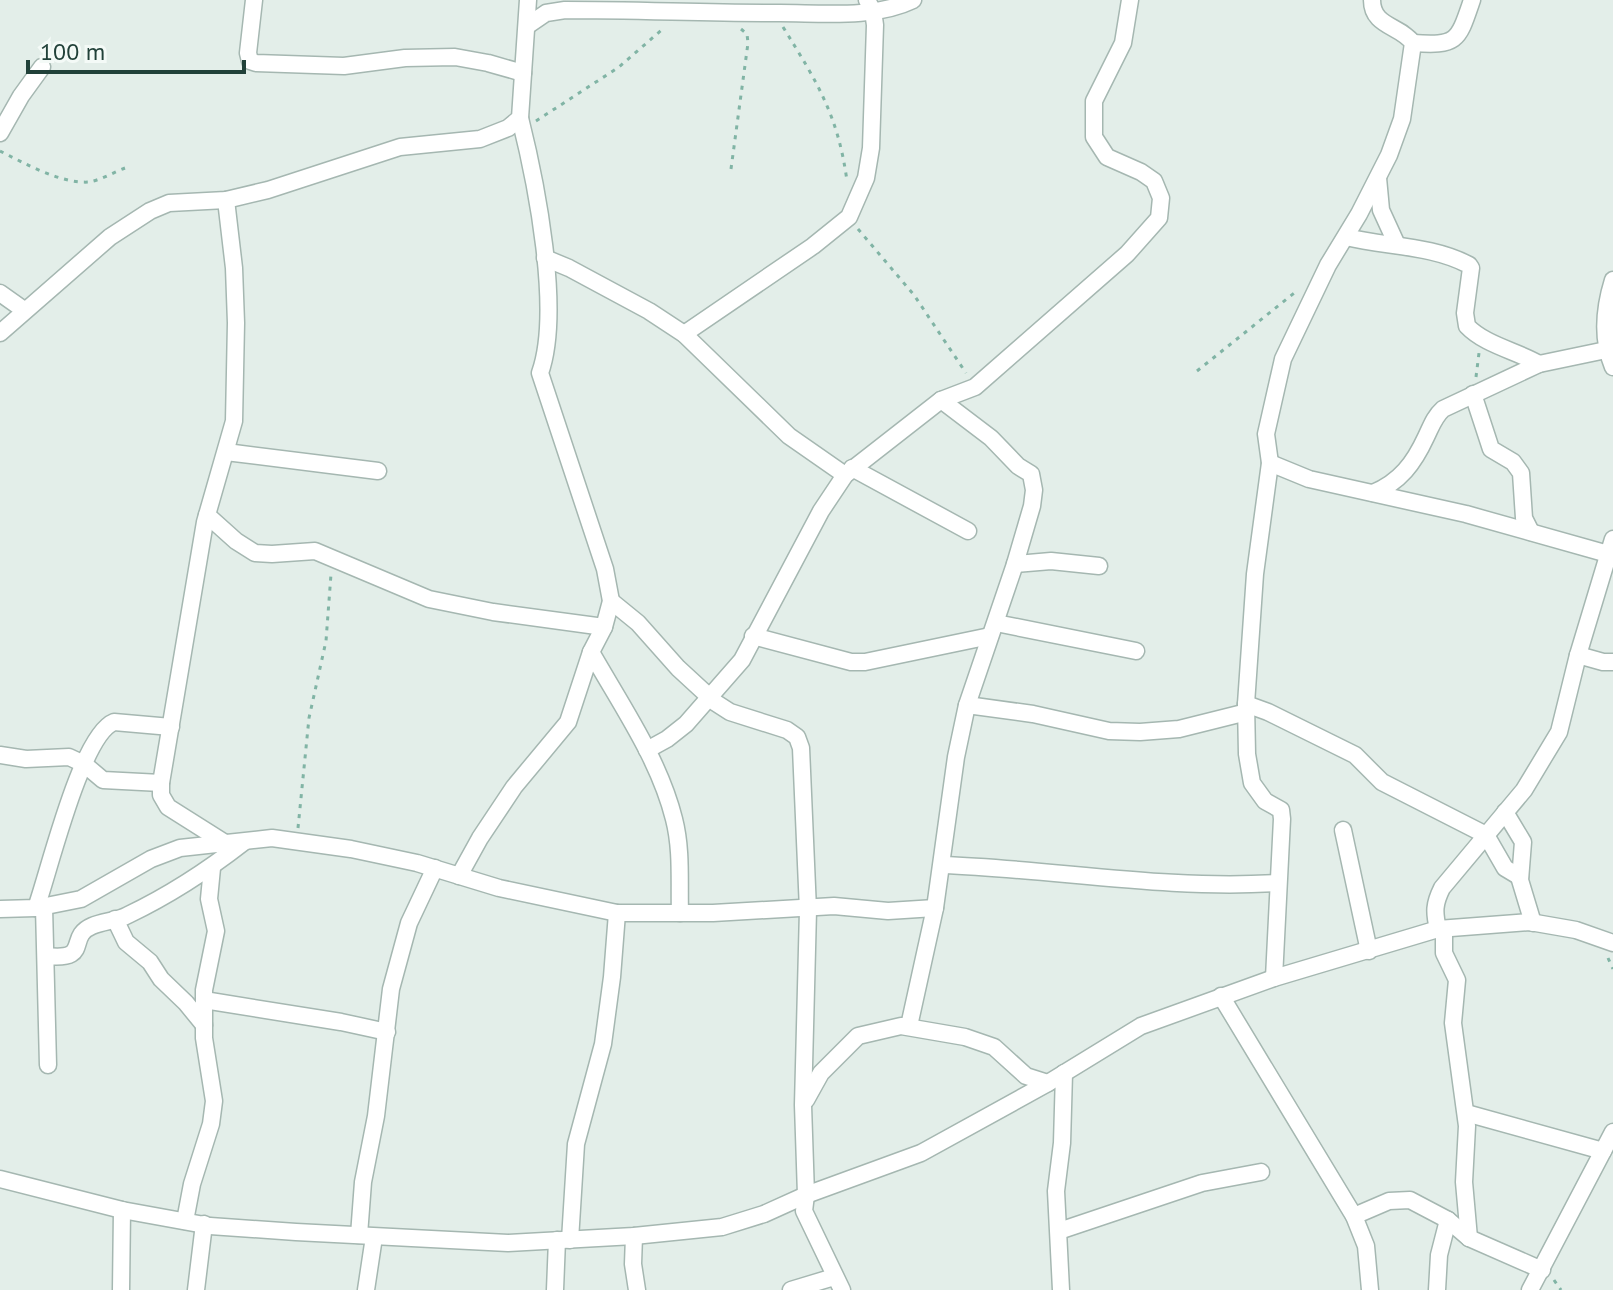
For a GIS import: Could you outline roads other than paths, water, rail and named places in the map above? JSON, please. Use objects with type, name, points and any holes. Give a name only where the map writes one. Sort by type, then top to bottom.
[{"type":"street","points":[[254,0],[248,53],[250,61],[256,63],[344,66],[405,58],[455,57],[523,73]]},
{"type":"street","points":[[459,876],[514,787],[568,722],[611,601],[605,569],[540,373],[544,363],[549,308],[545,258],[521,124],[528,0]]},
{"type":"street","points":[[527,26],[546,13],[565,10],[775,13],[870,5],[897,6],[913,0]]},
{"type":"street","points":[[647,750],[686,724],[742,660],[821,511],[849,471],[941,400],[975,387],[1127,254],[1159,218],[1161,198],[1154,181],[1107,157],[1094,137],[1094,101],[1123,43],[1130,0]]},
{"type":"street","points":[[1372,0],[1373,12],[1381,22],[1404,34],[1413,43],[1448,44],[1456,38],[1472,0]]},
{"type":"street","points":[[684,334],[849,217],[866,178],[871,148],[870,5]]},
{"type":"street","points":[[1274,978],[1281,810],[1265,801],[1252,783],[1247,754],[1246,708],[1255,574],[1270,463],[1266,434],[1279,371],[1320,281],[1389,155],[1402,119],[1413,43]]},
{"type":"street","points":[[0,133],[42,67]]},
{"type":"street","points":[[0,333],[110,237],[150,211],[169,203],[226,200],[268,190],[400,147],[480,139],[521,124]]},
{"type":"street","points":[[1378,176],[1381,210],[1397,245]]},
{"type":"street","points":[[225,843],[168,807],[161,795],[161,783],[207,515],[234,421],[236,323],[226,200]]},
{"type":"street","points":[[1346,237],[1444,255],[1469,265],[1467,326],[1482,337],[1522,353],[1539,364]]},
{"type":"street","points":[[545,258],[649,311],[684,334],[782,429],[849,471],[968,531]]},
{"type":"street","points":[[1613,280],[1604,324],[1606,350],[1613,367]]},
{"type":"street","points":[[0,293],[24,310]]},
{"type":"street","points":[[1373,493],[1397,481],[1413,462],[1437,414],[1539,364],[1606,350]]},
{"type":"street","points":[[1473,394],[1491,449],[1513,462],[1521,473],[1524,518],[1531,532]]},
{"type":"street","points":[[909,1026],[943,865],[956,757],[967,705],[1015,564],[1034,490],[1031,474],[1018,466],[991,438],[941,400]]},
{"type":"street","points":[[226,452],[378,471]]},
{"type":"street","points":[[1270,463],[1298,475],[1531,532],[1611,546],[1578,655],[1559,732],[1524,790],[1436,900],[1434,912],[1441,929],[1444,953],[1457,980],[1453,1023],[1466,1113],[1464,1182],[1469,1238]]},
{"type":"street","points":[[207,515],[255,553],[315,551],[429,599],[454,606],[604,627]]},
{"type":"street","points":[[1015,564],[1051,561],[1099,566]]},
{"type":"street","points":[[611,601],[638,623],[678,668],[730,712],[787,730],[797,737],[801,748],[808,910],[803,1105],[804,1211],[838,1283],[791,1290]]},
{"type":"street","points":[[753,636],[851,662],[865,662],[993,629],[1136,651]]},
{"type":"street","points":[[591,652],[647,750],[675,821],[679,849],[680,913]]},
{"type":"street","points":[[1578,655],[1613,662]]},
{"type":"street","points":[[967,705],[1124,732],[1161,732],[1246,708],[1268,712],[1355,755],[1382,782],[1486,835],[1505,868],[1520,877]]},
{"type":"street","points":[[48,1065],[46,956],[40,908],[72,790],[110,723],[171,727]]},
{"type":"street","points":[[0,755],[26,759],[61,756],[84,764],[103,780],[161,783]]},
{"type":"street","points":[[1505,812],[1523,842],[1521,889],[1533,923]]},
{"type":"street","points":[[1343,830],[1369,951]]},
{"type":"street","points":[[0,909],[40,908],[81,899],[151,859],[180,848],[272,838],[351,849],[568,904],[617,913],[808,910],[834,906],[888,911],[935,908]]},
{"type":"street","points":[[46,956],[66,958],[86,929],[125,917],[212,868],[246,841]]},
{"type":"street","points":[[943,865],[1219,885],[1277,883]]},
{"type":"street","points":[[185,1221],[192,1184],[211,1124],[214,1101],[204,1025],[204,1000],[216,931],[209,899],[212,868]]},
{"type":"street","points":[[366,1290],[367,1236],[363,1182],[376,1116],[391,989],[417,900],[435,868]]},
{"type":"street","points":[[555,1290],[576,1144],[603,1044],[617,913]]},
{"type":"street","points":[[115,919],[126,942],[150,962],[169,989],[186,1003],[204,1025]]},
{"type":"street","points":[[0,1179],[122,1210],[204,1224],[367,1236],[508,1243],[634,1236],[722,1227],[764,1214],[806,1195],[921,1153],[1048,1083],[1141,1026],[1274,978],[1441,929],[1533,923],[1576,930],[1613,943]]},
{"type":"street","points":[[1221,996],[1354,1216],[1366,1246],[1370,1290]]},
{"type":"street","points":[[204,1000],[387,1032]]},
{"type":"street","points":[[803,1105],[821,1073],[858,1036],[886,1028],[909,1026],[965,1037],[994,1047],[1026,1076],[1048,1083]]},
{"type":"street","points":[[1061,1290],[1056,1191],[1062,1143],[1064,1073]]},
{"type":"street","points":[[1466,1113],[1603,1151]]},
{"type":"street","points":[[1530,1290],[1613,1132]]},
{"type":"street","points":[[1059,1231],[1202,1183],[1261,1172]]},
{"type":"street","points":[[1354,1216],[1389,1201],[1403,1199],[1448,1220],[1469,1238],[1542,1270]]},
{"type":"street","points":[[121,1290],[122,1210]]},
{"type":"street","points":[[1437,1290],[1439,1255],[1448,1220]]},
{"type":"street","points":[[196,1290],[204,1224]]},
{"type":"street","points":[[634,1236],[633,1264],[637,1290]]}]
